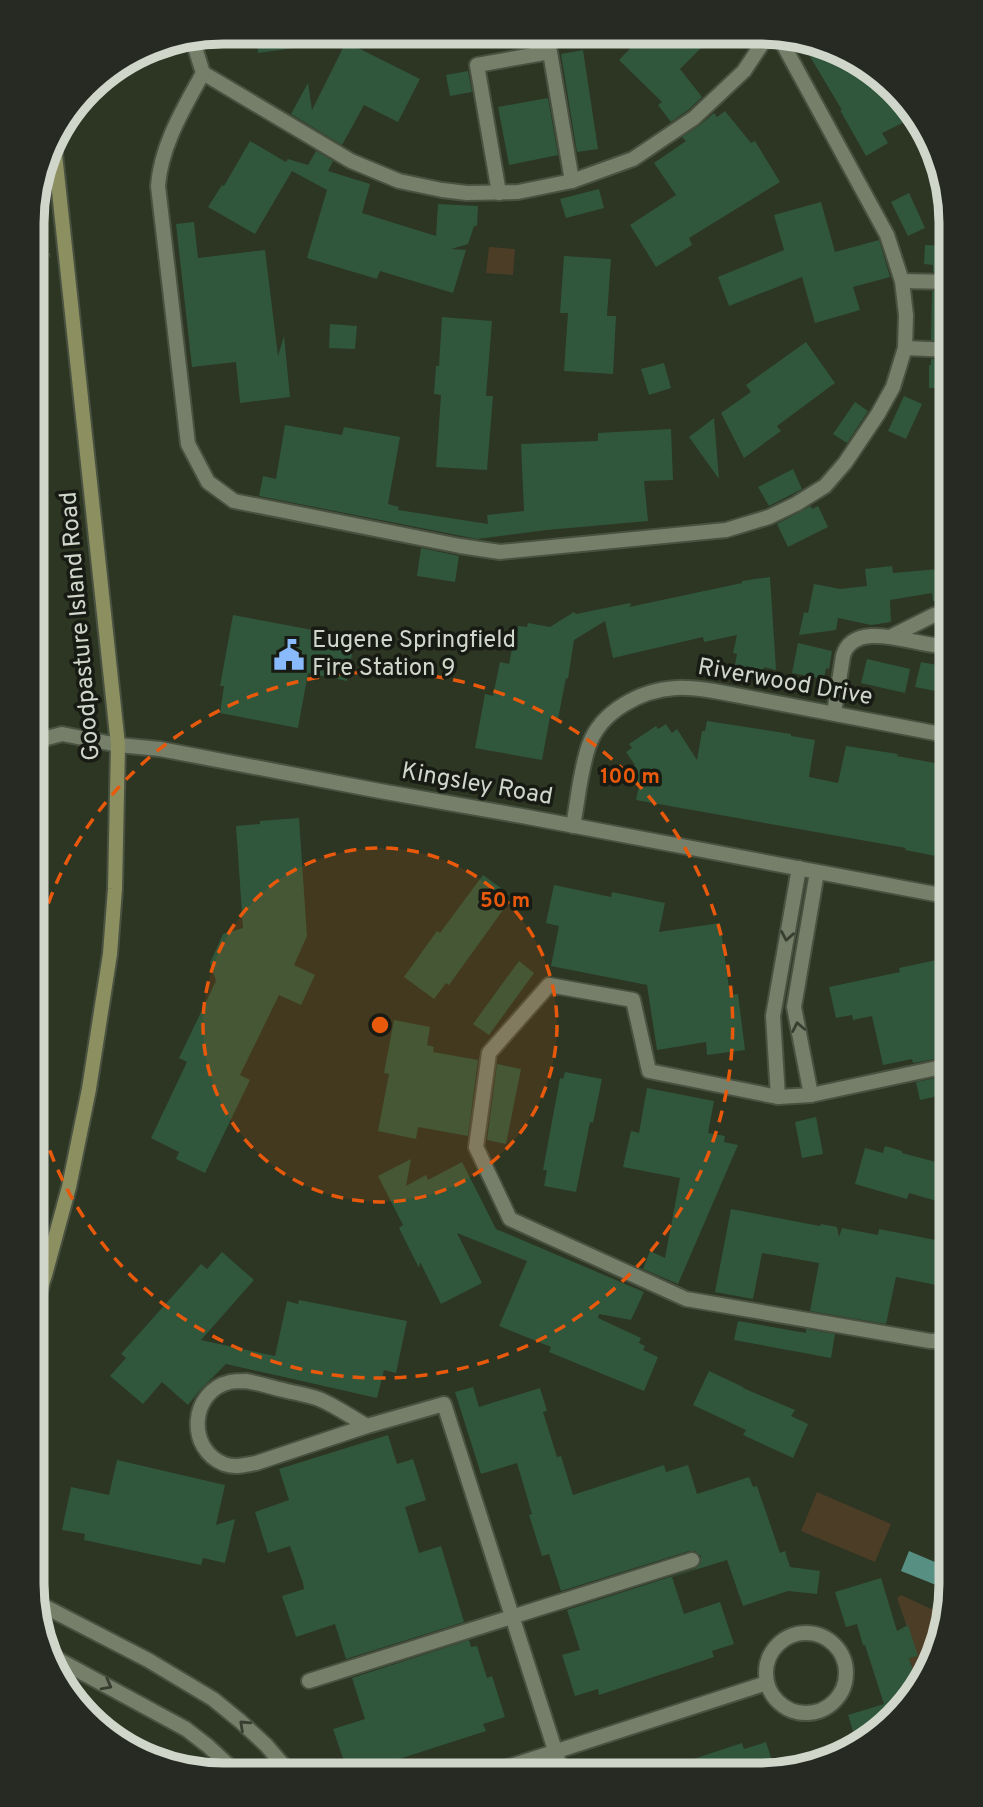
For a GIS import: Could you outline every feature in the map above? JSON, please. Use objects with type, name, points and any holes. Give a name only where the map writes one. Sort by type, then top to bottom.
[{"type":"main road","name":"Goodpasture Island Road","points":[[44,1278],[69,1187],[89,1088],[110,954],[115,889],[118,745],[55,158]]},
{"type":"street","points":[[193,46],[203,73],[351,161],[399,181],[467,193],[499,193],[528,191],[572,181],[633,159],[694,118],[744,71],[762,44]]},
{"type":"street","points":[[203,73],[174,127],[159,169],[158,186],[188,444],[208,482],[234,501],[460,546],[500,551],[726,530],[769,517],[825,486],[845,463],[878,414],[893,387],[905,348],[906,315],[902,281],[887,235],[784,46]]},
{"type":"street","points":[[499,193],[477,65],[550,52],[572,181]]},
{"type":"street","points":[[902,281],[939,282]]},
{"type":"street","points":[[905,348],[939,349]]},
{"type":"street","points":[[892,636],[939,614]]},
{"type":"street","points":[[834,713],[843,656],[848,646],[858,639],[892,636],[939,645]]},
{"type":"street","name":"Riverwood Drive","points":[[573,826],[585,757],[596,731],[605,719],[636,698],[674,688],[694,688],[939,734]]},
{"type":"street","name":"Kingsley Road","points":[[44,739],[62,734],[118,745],[159,749],[939,895]]},
{"type":"street","points":[[778,1097],[773,1016],[799,868]]},
{"type":"street","points":[[811,1095],[794,1007],[817,872]]},
{"type":"street","points":[[939,1068],[811,1095],[778,1097],[649,1072],[633,1000],[549,985],[489,1053],[476,1147],[510,1219],[685,1299],[939,1341]]},
{"type":"street","points":[[367,1426],[318,1399],[244,1381],[228,1382],[214,1389],[204,1400],[198,1414],[197,1429],[202,1444],[211,1456],[224,1464],[239,1466],[444,1404],[560,1763]]},
{"type":"street","points":[[309,1681],[692,1560]]},
{"type":"street","points":[[45,1607],[213,1699],[266,1745],[282,1763]]},
{"type":"street","points":[[794,1634],[822,1636],[835,1644],[843,1656],[845,1684],[839,1696],[823,1709],[810,1713],[783,1706],[773,1696],[767,1683],[767,1663],[772,1651],[794,1634]]},
{"type":"street","points":[[61,1661],[186,1730],[226,1763]]},
{"type":"street","points":[[520,1763],[767,1683]]},
{"type":"shaded area","points":[[489,247],[515,249],[513,275],[486,273]]},
{"type":"shaded area","points":[[817,1492],[891,1524],[875,1562],[801,1531]]},
{"type":"shaded area","points":[[901,1595],[937,1612],[930,1642],[914,1675],[909,1658],[917,1656],[897,1598]]},
{"type":"water","points":[[909,1551],[939,1564],[939,1586],[901,1571]]},
{"type":"building","points":[[257,44],[324,44],[258,53]]},
{"type":"building","points":[[345,44],[350,44],[420,79],[398,122],[364,105],[342,145],[291,114],[308,83],[312,110]]},
{"type":"building","points":[[634,44],[705,44],[680,69],[702,97],[671,122],[658,105],[662,102],[619,60]]},
{"type":"building","points":[[583,50],[598,149],[577,152],[561,54]]},
{"type":"building","points":[[806,50],[839,62],[860,74],[878,88],[907,121],[882,133],[888,143],[866,156]]},
{"type":"building","points":[[468,71],[472,92],[450,96],[446,75]]},
{"type":"building","points":[[548,98],[558,155],[509,165],[498,107]]},
{"type":"building","points":[[725,111],[751,143],[755,141],[780,182],[689,238],[692,245],[656,267],[630,225],[676,195],[654,163],[686,141],[682,137],[714,113],[717,117]]},
{"type":"building","points":[[250,141],[286,162],[288,159],[308,165],[316,151],[333,161],[328,171],[370,184],[362,213],[436,236],[438,204],[478,206],[477,226],[474,226],[468,244],[451,249],[466,250],[453,293],[380,271],[377,279],[307,258],[327,190],[292,171],[255,234],[208,207],[222,185],[224,186]]},
{"type":"building","points":[[599,189],[604,208],[566,218],[560,199]]},
{"type":"building","points":[[909,193],[925,228],[908,236],[891,202]]},
{"type":"building","points":[[821,202],[835,252],[879,240],[890,277],[853,287],[860,310],[815,323],[802,277],[729,306],[718,277],[784,250],[774,215]]},
{"type":"building","points":[[194,222],[198,258],[265,250],[278,356],[284,336],[290,397],[240,403],[236,362],[192,367],[176,224]]},
{"type":"building","points":[[925,245],[939,246],[939,272],[933,272],[933,265],[924,264]]},
{"type":"building","points":[[564,256],[611,259],[607,316],[616,316],[613,374],[564,371],[568,313],[560,313]]},
{"type":"building","points":[[932,291],[939,291],[939,340],[931,340]]},
{"type":"building","points":[[442,317],[492,321],[486,396],[493,396],[487,470],[436,467],[441,395],[434,394]]},
{"type":"building","points":[[330,324],[357,326],[355,349],[329,348]]},
{"type":"building","points":[[806,342],[835,383],[777,426],[781,431],[744,458],[721,413],[751,392],[746,385]]},
{"type":"building","points":[[931,359],[939,359],[939,388],[929,388]]},
{"type":"building","points":[[664,363],[671,388],[649,395],[641,369]]},
{"type":"building","points":[[904,396],[922,404],[906,439],[888,431]]},
{"type":"building","points":[[855,402],[868,411],[847,443],[833,434]]},
{"type":"building","points":[[714,418],[719,479],[689,437]]},
{"type":"building","points":[[285,425],[342,435],[344,427],[400,437],[388,504],[399,507],[398,510],[488,524],[487,515],[524,511],[521,444],[598,441],[598,433],[671,429],[673,480],[644,481],[648,521],[477,539],[259,496],[263,476],[276,479]]},
{"type":"building","points":[[793,469],[802,489],[769,506],[758,487]]},
{"type":"building","points":[[811,506],[812,509],[818,506],[828,527],[788,547],[777,524]]},
{"type":"building","points":[[421,548],[459,556],[455,582],[417,576]]},
{"type":"building","points":[[892,566],[893,573],[939,569],[939,601],[933,601],[932,593],[890,600],[891,622],[871,625],[838,618],[836,630],[799,635],[804,612],[808,613],[814,584],[840,589],[867,586],[865,569]]},
{"type":"building","points":[[770,577],[776,670],[735,665],[737,654],[733,653],[737,635],[704,642],[703,637],[613,658],[605,621],[574,640],[558,719],[550,717],[542,760],[475,748],[485,694],[493,696],[500,662],[509,664],[518,626],[527,627],[528,623],[550,627],[574,612],[576,614],[630,603],[629,607]]},
{"type":"building","name":"Eugene Springfield Fire Station 9","points":[[233,615],[355,638],[347,681],[308,673],[298,728],[220,713],[224,686],[220,686]]},
{"type":"building","points":[[798,643],[832,651],[824,679],[792,673]]},
{"type":"building","points":[[867,659],[910,669],[905,693],[861,683]]},
{"type":"building","points":[[921,662],[939,665],[939,692],[915,687]]},
{"type":"building","points":[[707,721],[815,740],[809,777],[838,783],[846,746],[939,764],[939,857],[905,850],[906,848],[636,800],[639,786],[628,769],[635,765],[626,752],[632,748],[629,744],[656,726],[658,729],[666,724],[672,733],[677,729],[697,760],[702,731],[705,731]]},
{"type":"building","points":[[299,818],[307,936],[294,965],[315,975],[301,1005],[279,995],[240,1075],[250,1080],[205,1173],[176,1159],[179,1152],[151,1138],[187,1062],[179,1058],[216,981],[210,963],[223,934],[243,928],[236,826]]},
{"type":"building","points":[[483,875],[509,894],[499,907],[503,910],[449,985],[446,983],[434,999],[404,977]]},
{"type":"building","points":[[554,885],[611,897],[612,892],[665,903],[659,932],[720,923],[730,995],[738,994],[745,1050],[707,1055],[706,1042],[657,1050],[647,985],[551,966],[559,926],[546,923]]},
{"type":"building","points":[[939,960],[939,1058],[913,1063],[912,1059],[883,1065],[872,1016],[853,1020],[852,1015],[836,1018],[829,987],[900,972],[899,968]]},
{"type":"building","points":[[519,961],[534,973],[489,1035],[473,1024]]},
{"type":"building","points":[[394,1020],[430,1027],[427,1045],[434,1047],[433,1052],[478,1060],[468,1136],[418,1127],[416,1139],[378,1131],[389,1074],[384,1073]]},
{"type":"building","points":[[497,1064],[521,1069],[506,1144],[487,1140]]},
{"type":"building","points":[[565,1072],[602,1079],[576,1192],[544,1186],[547,1170],[543,1170],[560,1078],[563,1079]]},
{"type":"building","points":[[939,1077],[939,1096],[920,1100],[916,1082]]},
{"type":"building","points":[[647,1088],[714,1101],[708,1133],[725,1136],[724,1142],[738,1145],[678,1284],[643,1269],[650,1251],[665,1258],[680,1178],[623,1167],[631,1131],[639,1133]]},
{"type":"building","points":[[816,1117],[823,1154],[802,1158],[795,1122]]},
{"type":"building","points":[[885,1146],[939,1163],[939,1202],[909,1193],[907,1199],[855,1184],[865,1148],[883,1153]]},
{"type":"building","points":[[411,1159],[406,1186],[426,1175],[428,1180],[462,1162],[496,1229],[644,1292],[631,1320],[599,1314],[598,1318],[641,1338],[639,1343],[645,1346],[643,1350],[658,1357],[644,1391],[549,1352],[551,1347],[499,1326],[527,1261],[457,1233],[482,1283],[441,1304],[399,1228],[403,1225],[378,1176]]},
{"type":"building","points":[[731,1209],[837,1227],[839,1237],[842,1228],[878,1235],[879,1229],[939,1241],[939,1286],[896,1277],[886,1324],[810,1311],[819,1263],[762,1253],[753,1299],[715,1292]]},
{"type":"building","points":[[222,1252],[254,1280],[201,1340],[275,1356],[287,1301],[298,1304],[299,1300],[407,1321],[396,1373],[384,1370],[377,1398],[226,1364],[188,1405],[162,1382],[143,1404],[110,1376],[126,1358],[121,1354],[201,1264],[207,1269]]},
{"type":"building","points":[[738,1321],[806,1333],[806,1329],[835,1334],[831,1358],[734,1340]]},
{"type":"building","points":[[709,1371],[795,1410],[791,1416],[808,1424],[793,1458],[743,1435],[746,1430],[693,1405]]},
{"type":"building","points":[[473,1387],[479,1407],[540,1388],[547,1411],[543,1412],[557,1457],[561,1456],[573,1495],[664,1465],[666,1472],[688,1465],[697,1494],[749,1477],[753,1487],[757,1486],[780,1553],[785,1551],[790,1567],[820,1571],[817,1594],[788,1591],[743,1606],[727,1560],[672,1577],[684,1614],[720,1602],[734,1644],[712,1651],[714,1657],[599,1695],[598,1689],[575,1696],[562,1655],[580,1650],[567,1610],[695,1569],[701,1563],[701,1556],[695,1551],[689,1551],[561,1591],[549,1554],[542,1556],[517,1463],[481,1474],[455,1392]]},
{"type":"building","points":[[388,1435],[397,1464],[413,1459],[426,1500],[405,1507],[419,1553],[441,1546],[464,1622],[346,1659],[335,1624],[296,1637],[282,1596],[304,1589],[303,1583],[290,1546],[268,1553],[255,1512],[289,1500],[279,1469]]},
{"type":"building","points":[[117,1460],[225,1485],[216,1525],[235,1519],[225,1563],[203,1558],[201,1565],[84,1540],[85,1534],[62,1530],[71,1487],[109,1495]]},
{"type":"building","points":[[881,1578],[897,1631],[908,1625],[918,1656],[909,1658],[914,1675],[902,1693],[887,1711],[854,1736],[848,1715],[884,1704],[857,1624],[846,1627],[835,1592]]},
{"type":"building","points":[[469,1640],[471,1647],[477,1646],[487,1678],[492,1676],[505,1717],[483,1724],[486,1731],[387,1763],[345,1763],[333,1729],[365,1719],[352,1678]]},
{"type":"building","points":[[766,1742],[773,1762],[681,1763],[742,1743],[744,1749]]},
{"type":"place","name":"Eugene Springfield Fire Station 9","points":[[289,655]]}]
